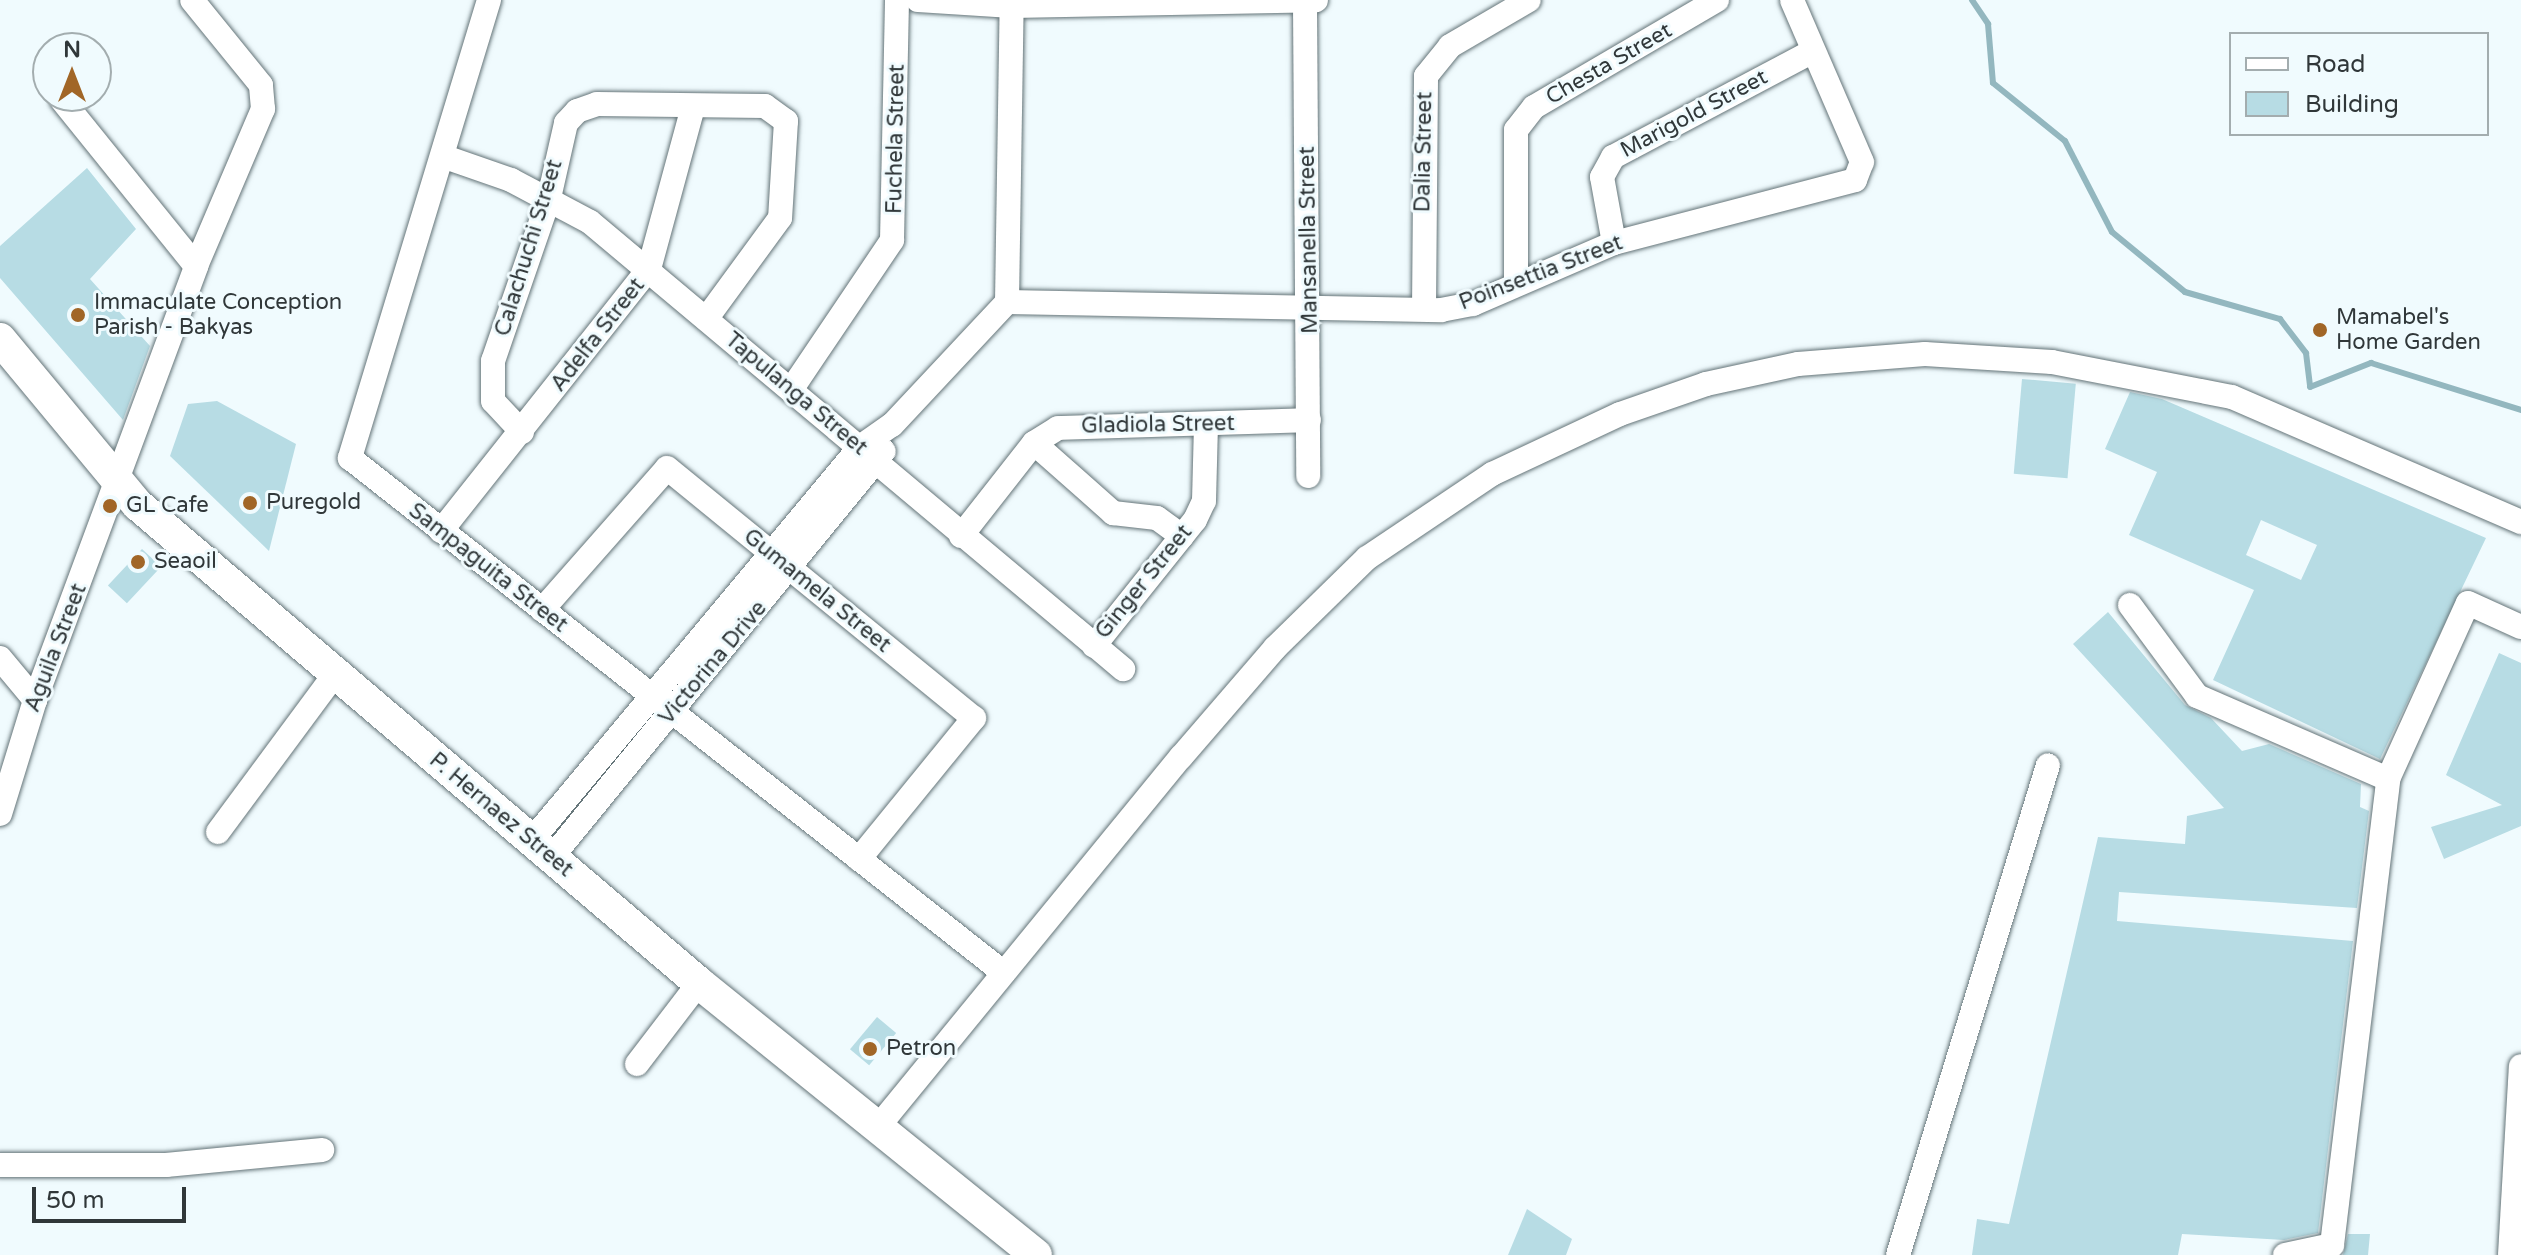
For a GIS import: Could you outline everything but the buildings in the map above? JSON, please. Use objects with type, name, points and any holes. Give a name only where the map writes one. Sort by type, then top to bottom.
[{"type":"main road","name":"P. Hernaez Street","points":[[0,339],[121,485],[334,675],[1019,1250]]},
{"type":"street","name":"Aguila Street","points":[[0,814],[35,700],[121,485],[196,266],[265,98],[192,0]]},
{"type":"street","name":"Sampaguita Street","points":[[489,0],[445,157],[349,451],[441,531],[1004,973]]},
{"type":"street","name":"Fuchela Street","points":[[791,390],[892,240],[897,0]]},
{"type":"street","points":[[918,0],[1012,3],[1310,2]]},
{"type":"street","name":"Dalia Street","points":[[1424,309],[1426,76],[1450,46],[1529,0]]},
{"type":"street","name":"Chesta Street","points":[[1516,284],[1516,130],[1534,107],[1717,0]]},
{"type":"street","points":[[1792,0],[1813,51]]},
{"type":"street","name":"Mansanella Street","points":[[1308,476],[1310,2]]},
{"type":"street","points":[[1007,302],[1012,3]]},
{"type":"street","name":"Poinsettia Street","points":[[1007,302],[1424,309],[1473,304],[1614,243],[1855,180],[1862,162],[1813,51]]},
{"type":"street","name":"Marigold Street","points":[[1614,243],[1602,187],[1613,157],[1813,51]]},
{"type":"street","name":"Calachuchi Street","points":[[522,432],[493,401],[493,361],[549,198],[566,123],[577,111],[597,104],[765,106],[786,121],[780,218],[706,319]]},
{"type":"street","name":"Adelfa Street","points":[[441,531],[649,269],[693,107]]},
{"type":"street","points":[[72,112],[196,266]]},
{"type":"street","name":"Tapulanga Street","points":[[445,157],[549,198],[649,269],[961,536],[1123,669]]},
{"type":"street","name":"Victorina Drive","points":[[542,849],[652,697],[860,447],[892,425],[1007,302]]},
{"type":"street","points":[[877,1128],[1275,648],[1367,558],[1492,474],[1620,414],[1706,384],[1798,364],[1909,354],[2106,369],[2273,412],[2521,522]]},
{"type":"street","name":"Gladiola Street","points":[[961,536],[1034,443],[1058,428],[1098,423],[1206,425],[1309,420]]},
{"type":"street","name":"Victorina Drive","points":[[542,849],[672,713],[879,465],[892,425]]},
{"type":"street","name":"Ginger Street","points":[[1094,646],[1182,536],[1204,501],[1206,425]]},
{"type":"street","points":[[1034,443],[1113,513],[1157,518],[1182,536]]},
{"type":"street","name":"Gumamela Street","points":[[542,610],[667,468],[974,718],[859,859]]},
{"type":"street","points":[[2285,1255],[2332,1245],[2388,779],[2468,603],[2521,627]]},
{"type":"street","points":[[2130,605],[2197,696],[2388,779]]},
{"type":"street","points":[[0,658],[35,700]]},
{"type":"street","points":[[218,832],[334,675]]},
{"type":"street","points":[[1898,1255],[2048,765]]},
{"type":"street","points":[[637,1064],[699,983]]},
{"type":"street","points":[[2510,1255],[2521,1066]]},
{"type":"street","points":[[0,1165],[166,1165],[322,1150]]},
{"type":"waterway","points":[[1972,0],[1988,24],[1993,83],[2065,141],[2112,232],[2185,292],[2280,319],[2306,353],[2310,387],[2371,363],[2521,410]]},
{"type":"place","name":"Immaculate Conception Parish - Bakyas","points":[[78,315]]},
{"type":"place","name":"Mamabel's Home Garden","points":[[2320,330]]},
{"type":"place","name":"Puregold","points":[[250,503]]},
{"type":"place","name":"GL Cafe","points":[[110,506]]},
{"type":"place","name":"Seaoil","points":[[138,562]]},
{"type":"place","name":"Petron","points":[[870,1049]]}]
